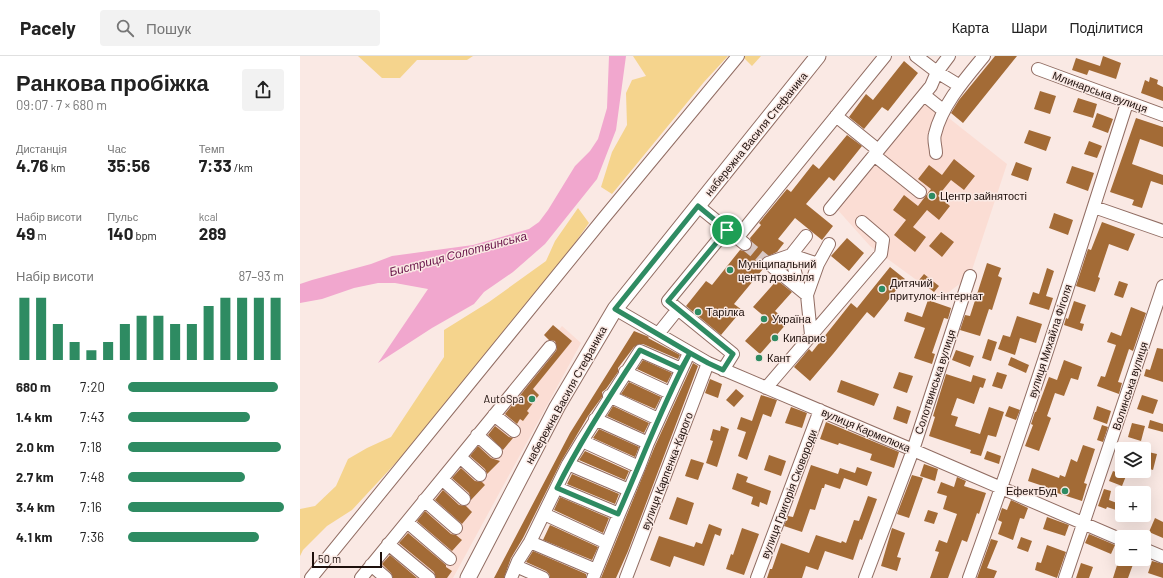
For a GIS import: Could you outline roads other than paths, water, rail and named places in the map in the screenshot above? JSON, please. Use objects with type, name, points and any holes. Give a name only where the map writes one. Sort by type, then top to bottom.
[{"type":"main road","name":"набережна Василя Стефаника","points":[[468,578],[557,408],[615,309],[818,56]]},
{"type":"street","points":[[311,578],[603,219],[738,56]]},
{"type":"street","points":[[698,206],[741,241],[836,116],[885,56]]},
{"type":"street","points":[[916,56],[937,72],[960,86]]},
{"type":"street","points":[[830,209],[924,95],[931,86],[937,72],[950,56]]},
{"type":"street","points":[[936,153],[934,136],[944,111],[960,86],[984,56]]},
{"type":"street","name":"Млинарська вулиця","points":[[1038,69],[1163,115]]},
{"type":"street","points":[[924,95],[944,111]]},
{"type":"street","name":"вулиця Михайла Фіголя","points":[[969,578],[1001,489],[1127,103]]},
{"type":"street","points":[[836,116],[920,192]]},
{"type":"street","points":[[1094,207],[1163,232]]},
{"type":"street","points":[[766,388],[881,254],[883,240],[862,222]]},
{"type":"street","points":[[723,370],[733,354],[668,301],[727,230]]},
{"type":"street","points":[[803,291],[768,263],[791,255],[806,236]]},
{"type":"street","points":[[803,291],[829,244]]},
{"type":"street","points":[[791,255],[803,291],[811,335]]},
{"type":"street","points":[[791,255],[818,264]]},
{"type":"street","name":"Солотвинська вулиця","points":[[865,578],[913,450],[970,276]]},
{"type":"street","name":"Волинська вулиця","points":[[1066,578],[1163,286]]},
{"type":"street","points":[[658,334],[678,308]]},
{"type":"street","name":"вулиця Кармелюка","points":[[615,309],[690,353],[723,370],[820,410],[1115,537]]},
{"type":"street","points":[[361,578],[550,347]]},
{"type":"street","points":[[510,578],[530,542],[568,464],[594,419],[640,350],[681,369]]},
{"type":"street","points":[[530,542],[595,574],[618,514],[658,419],[690,353]]},
{"type":"street","name":"вулиця Карпенка-Карого","points":[[626,578],[708,363]]},
{"type":"street","points":[[625,372],[670,393]]},
{"type":"street","points":[[609,396],[658,419]]},
{"type":"street","name":"вулиця Григорія Сковороди","points":[[757,578],[820,410]]},
{"type":"street","points":[[494,415],[514,431]]},
{"type":"street","points":[[594,419],[648,443]]},
{"type":"street","points":[[477,436],[496,452]]},
{"type":"street","points":[[582,441],[639,467]]},
{"type":"street","points":[[460,457],[480,476]]},
{"type":"street","points":[[568,464],[629,490]]},
{"type":"street","points":[[442,479],[464,499]]},
{"type":"street","points":[[557,488],[618,514]]},
{"type":"street","points":[[424,500],[456,528]]},
{"type":"street","points":[[544,514],[607,543]]},
{"type":"street","points":[[407,522],[450,559]]},
{"type":"street","points":[[388,544],[429,578]]},
{"type":"street","points":[[1151,552],[1163,557]]},
{"type":"street","points":[[371,565],[386,578]]},
{"type":"street","points":[[516,566],[543,578]]},
{"type":"water","name":"Бистриця Солотвинська","points":[[609,56],[626,56],[616,130],[597,179],[545,244],[513,272],[484,292],[474,304],[432,328],[378,363],[428,289],[395,283],[378,283],[354,288],[322,299],[300,303],[300,284],[371,264],[392,256],[473,245],[529,229],[539,222],[575,166],[590,151],[598,139],[607,108]]},
{"type":"tunnel","points":[[745,244],[768,263]]},
{"type":"place","name":"Центр зайнятості","points":[[932,196]]},
{"type":"place","name":"Муніципальний центр дозвілля","points":[[730,270]]},
{"type":"place","name":"Дитячий притулок-інтернат","points":[[882,289]]},
{"type":"place","name":"Тарілка","points":[[698,312]]},
{"type":"place","name":"Україна","points":[[764,319]]},
{"type":"place","name":"Кипарис","points":[[775,338]]},
{"type":"place","name":"Кант","points":[[759,358]]},
{"type":"place","name":"AutoSpa","points":[[532,399]]},
{"type":"place","name":"ЕфектБуд","points":[[1065,491]]}]
